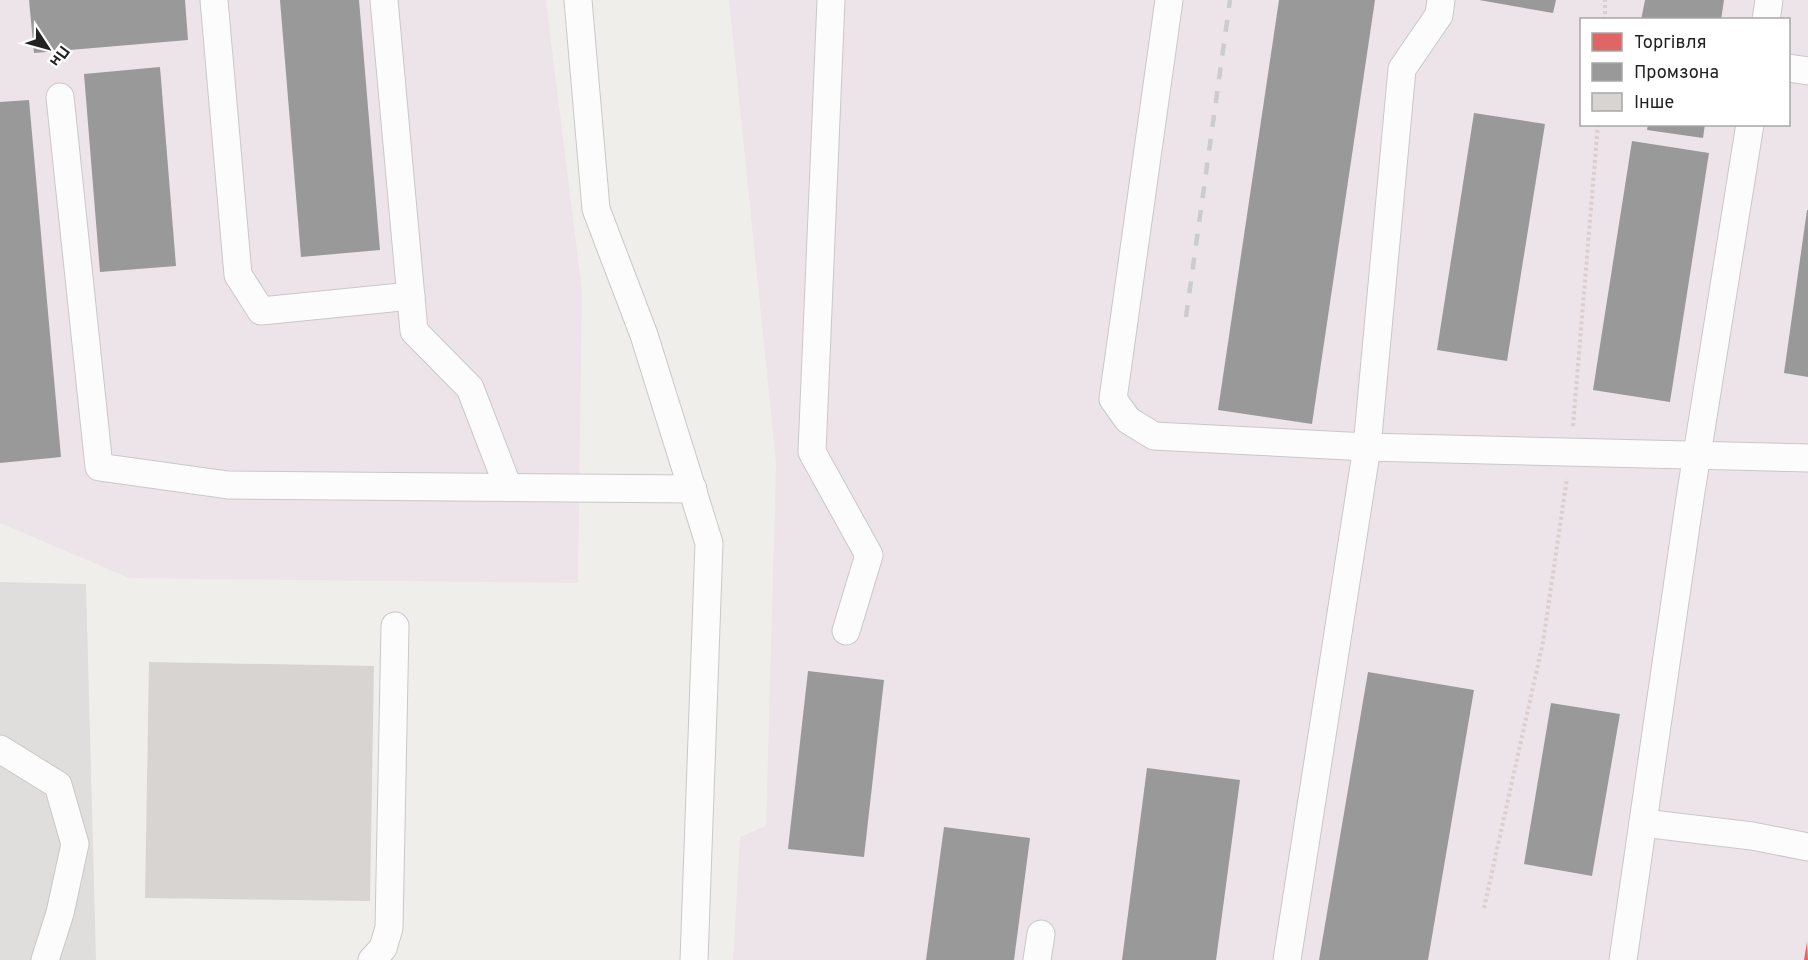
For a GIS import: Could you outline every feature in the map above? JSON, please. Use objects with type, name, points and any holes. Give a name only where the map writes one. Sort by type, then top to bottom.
[{"type":"lane","points":[[214,0],[238,275],[261,311],[411,296]]},
{"type":"lane","points":[[384,0],[414,331],[470,388],[508,487]]},
{"type":"lane","points":[[578,0],[596,209],[644,335],[709,543],[694,960]]},
{"type":"lane","points":[[831,0],[812,452],[869,555],[846,631]]},
{"type":"lane","points":[[1169,0],[1113,399],[1128,420],[1154,436],[1367,447],[1808,458]]},
{"type":"lane","points":[[1287,960],[1367,447],[1402,69],[1439,15],[1441,0]]},
{"type":"lane","points":[[1766,18],[1770,0]]},
{"type":"lane","points":[[1790,68],[1808,70]]},
{"type":"lane","points":[[60,97],[99,467],[228,485],[693,489]]},
{"type":"lane","points":[[1623,960],[1750,126]]},
{"type":"lane","points":[[372,960],[383,948],[390,928],[395,626]]},
{"type":"lane","points":[[0,749],[58,785],[75,844],[60,913],[45,960]]},
{"type":"lane","points":[[1643,823],[1752,836],[1808,847]]},
{"type":"path","points":[[1605,0],[1605,18]]},
{"type":"path","points":[[1484,908],[1543,642],[1571,451],[1598,126]]},
{"type":"shaded area","points":[[0,0],[546,0],[582,290],[578,583],[129,578],[0,523]]},
{"type":"shaded area","points":[[729,0],[1808,0],[1808,960],[733,960],[740,837],[766,826],[776,463]]},
{"type":"shaded area","points":[[0,582],[86,584],[96,960],[0,960]]},
{"type":"building: Торгівля","points":[[1807,942],[1808,960],[1804,960]]},
{"type":"building: Промзона","points":[[29,0],[185,0],[188,40],[34,53]]},
{"type":"building: Промзона","points":[[280,0],[359,0],[380,250],[301,257]]},
{"type":"building: Промзона","points":[[1279,0],[1375,0],[1312,424],[1218,410]]},
{"type":"building: Промзона","points":[[1479,0],[1556,0],[1553,13]]},
{"type":"building: Промзона","points":[[1645,0],[1724,0],[1721,18],[1641,18]]},
{"type":"building: Промзона","points":[[160,67],[176,266],[100,272],[84,74]]},
{"type":"building: Промзона","points":[[29,100],[61,457],[0,463],[0,102]]},
{"type":"building: Промзона","points":[[1474,113],[1545,124],[1507,361],[1437,350]]},
{"type":"building: Промзона","points":[[1648,126],[1705,126],[1703,138],[1647,130]]},
{"type":"building: Промзона","points":[[1632,141],[1709,153],[1670,402],[1593,390]]},
{"type":"building: Промзона","points":[[1808,210],[1808,377],[1784,373]]},
{"type":"building: Промзона","points":[[808,671],[884,680],[864,857],[788,849]]},
{"type":"building: Промзона","points":[[1368,672],[1474,690],[1428,960],[1319,960]]},
{"type":"building: Промзона","points":[[1551,703],[1620,714],[1592,876],[1524,864]]},
{"type":"building: Промзона","points":[[1147,768],[1240,780],[1216,960],[1122,960]]},
{"type":"building: Промзона","points":[[944,827],[1030,838],[1014,960],[926,960]]},
{"type":"building: Інше","points":[[149,662],[374,666],[370,901],[145,898]]},
{"type":"railway","points":[[1186,317],[1230,0]]}]
